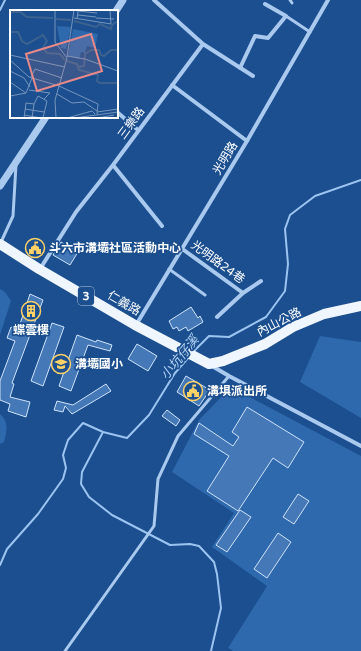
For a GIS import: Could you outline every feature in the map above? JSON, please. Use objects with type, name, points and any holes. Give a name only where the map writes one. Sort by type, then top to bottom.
[{"type":"main road","name":"仁義路","points":[[0,244],[39,269],[136,325],[209,364]]},
{"type":"main road","name":"內山公路","points":[[209,364],[234,357],[265,344],[293,327],[324,314],[361,306]]},
{"type":"street","points":[[117,10],[123,0]]},
{"type":"street","points":[[154,0],[202,44],[253,76]]},
{"type":"street","name":"光明路","points":[[136,325],[181,248],[247,141],[328,0]]},
{"type":"street","points":[[240,68],[255,36],[268,38],[286,16],[265,4]]},
{"type":"street","name":"三樂路","points":[[39,269],[76,212],[113,165],[202,44]]},
{"type":"street","points":[[172,85],[247,141]]},
{"type":"street","points":[[118,113],[138,130]]},
{"type":"street","points":[[0,186],[45,118]]},
{"type":"street","points":[[113,165],[162,226]]},
{"type":"street","name":"光明路24巷","points":[[181,248],[243,293]]},
{"type":"street","name":"光明路24巷","points":[[217,317],[243,293],[261,281]]},
{"type":"street","points":[[209,364],[361,446]]},
{"type":"lane","points":[[286,16],[310,32]]},
{"type":"lane","points":[[0,244],[13,216],[16,163]]},
{"type":"lane","points":[[169,269],[206,295]]},
{"type":"lane","points":[[65,651],[154,526],[158,479],[178,436],[229,376]]},
{"type":"shaded area","points":[[0,289],[5,292],[11,301],[0,335]]},
{"type":"shaded area","points":[[320,336],[361,342],[361,418],[300,382]]},
{"type":"shaded area","points":[[231,387],[361,456],[361,651],[233,651],[228,648],[267,586],[212,547],[234,513],[172,472],[199,420]]},
{"type":"shaded area","points":[[0,414],[6,423],[6,434],[4,442],[0,444]]},
{"type":"building","name":"斗六市溝壩社區活動中心","points":[[36,240],[43,245],[35,256],[28,251]]},
{"type":"building","points":[[61,242],[78,252],[70,265],[53,255]]},
{"type":"building","points":[[30,294],[43,300],[12,383],[14,384],[10,397],[30,402],[26,417],[8,411],[10,404],[0,400],[0,381],[15,341],[7,338],[11,327],[18,330]]},
{"type":"building","points":[[191,307],[198,318],[200,316],[203,322],[188,331],[186,327],[179,331],[177,327],[173,329],[169,321]]},
{"type":"building","points":[[52,323],[64,327],[43,386],[31,381]]},
{"type":"building","points":[[77,335],[96,342],[97,340],[112,345],[110,351],[88,345],[71,391],[59,386]]},
{"type":"building","points":[[137,344],[157,356],[148,371],[128,359]]},
{"type":"building","name":"溝埧派出所","points":[[186,376],[210,390],[199,406],[177,392]]},
{"type":"building","points":[[106,384],[111,391],[72,414],[65,406],[63,412],[54,410],[57,401],[73,405]]},
{"type":"building","points":[[247,407],[304,442],[288,468],[273,458],[238,511],[207,491],[229,456],[194,434],[199,423],[233,446],[239,437],[232,432]]},
{"type":"building","points":[[167,410],[180,420],[176,426],[162,416]]},
{"type":"building","points":[[298,494],[309,501],[294,524],[283,517]]},
{"type":"building","points":[[240,510],[251,517],[227,552],[216,545]]},
{"type":"building","points":[[278,533],[291,542],[267,578],[254,569]]},
{"type":"waterway","points":[[0,10],[5,0]]},
{"type":"waterway","name":"小坑仔溪","points":[[193,352],[209,336],[229,337],[266,317],[285,291],[288,264],[285,229],[290,215],[315,196],[361,180]]},
{"type":"waterway","name":"小坑仔溪","points":[[0,565],[7,549],[38,514],[63,479],[66,468],[63,455],[68,440],[83,423],[103,432],[127,438],[149,415],[175,373],[189,357]]},
{"type":"waterway","points":[[103,432],[82,472],[81,484],[89,497],[112,515],[170,545],[190,544],[199,546],[214,562],[221,608],[211,651]]},
{"type":"place","name":"斗六市溝壩社區活動中心","points":[[35,248]]},
{"type":"place","name":"蝶雲樓","points":[[31,311]]},
{"type":"place","name":"溝壩國小","points":[[61,364]]},
{"type":"place","name":"溝埧派出所","points":[[193,391]]}]
